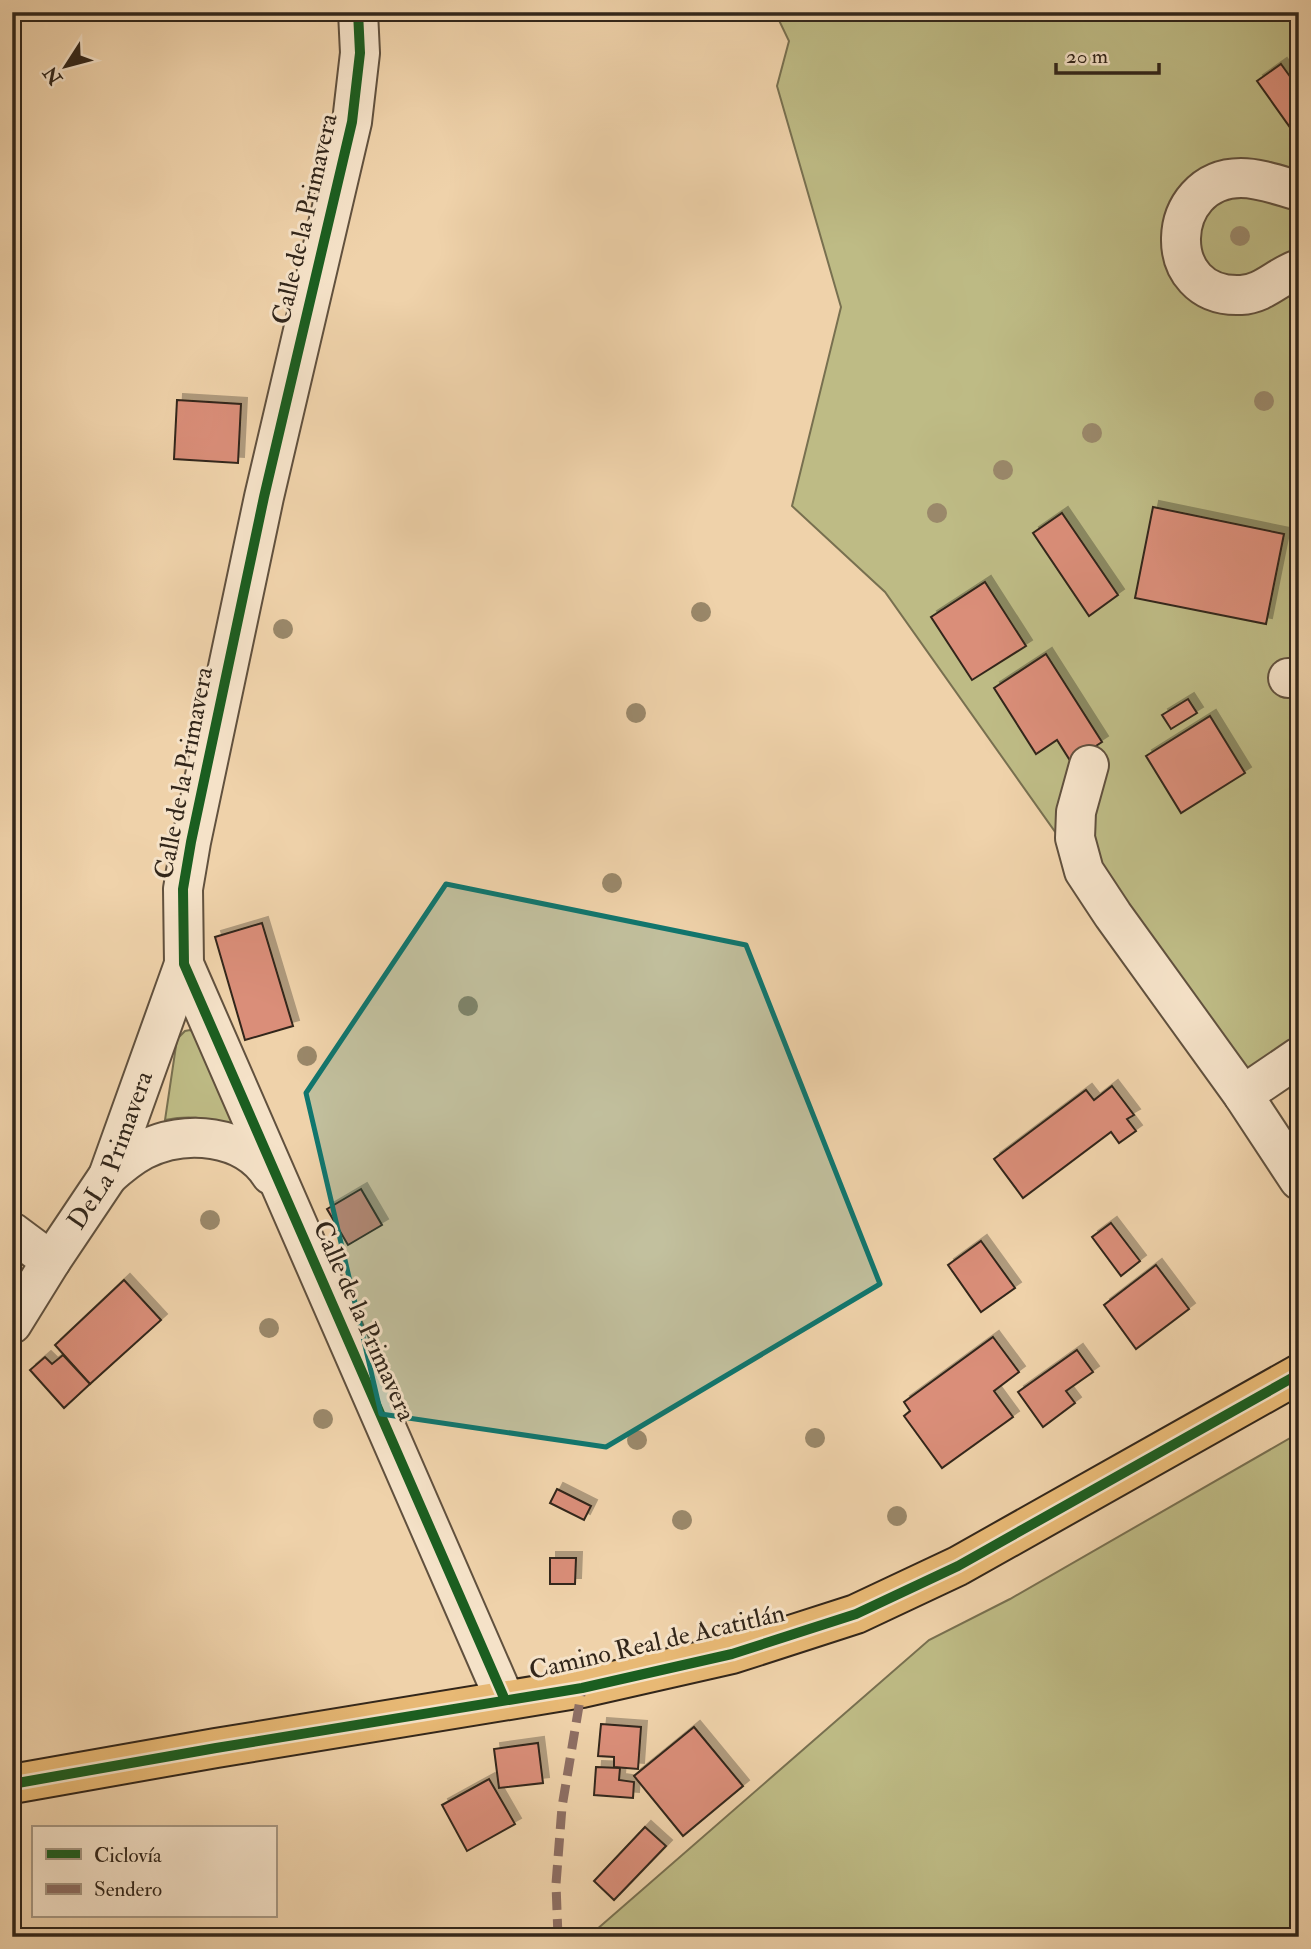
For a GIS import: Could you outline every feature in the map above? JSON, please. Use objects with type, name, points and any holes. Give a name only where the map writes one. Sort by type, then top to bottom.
[{"type":"main road","name":"Camino Real de Acatitlán","points":[[12,1784],[582,1688],[732,1654],[856,1614],[958,1566],[1299,1374]]},
{"type":"street","name":"Calle de la Primavera","points":[[358,12],[360,53],[352,122],[264,497],[191,842],[183,889],[184,964],[505,1700]]},
{"type":"street","points":[[1299,191],[1249,179],[1224,181],[1195,199],[1186,213],[1180,245],[1183,260],[1200,283],[1228,295],[1258,292],[1299,269]]},
{"type":"street","points":[[1089,765],[1076,812],[1075,838],[1084,871],[1243,1095],[1299,1180]]},
{"type":"street","name":"DeLa Primavera","points":[[12,1324],[108,1176],[184,964]]},
{"type":"street","points":[[1243,1095],[1299,1057]]},
{"type":"street","points":[[108,1176],[144,1149],[165,1141],[210,1138],[251,1153],[267,1169],[286,1199]]},
{"type":"street","points":[[12,1233],[51,1261]]},
{"type":"highlighted area","points":[[446,884],[746,945],[880,1284],[606,1447],[381,1414],[306,1093]]},
{"type":"shaded area","points":[[775,12],[1299,12],[1299,1077],[1251,1108],[885,592],[792,506],[841,307],[777,86],[789,41]]},
{"type":"shaded area","points":[[190,1030],[194,1032],[239,1133],[204,1119],[165,1120],[177,1039]]},
{"type":"shaded area","points":[[1299,1433],[1299,1937],[588,1937],[929,1640],[1010,1599]]},
{"type":"building","points":[[1281,64],[1299,89],[1299,140],[1257,81]]},
{"type":"building","points":[[177,400],[241,404],[238,463],[174,459]]},
{"type":"building","points":[[1153,507],[1284,534],[1266,624],[1135,598]]},
{"type":"building","points":[[1062,513],[1118,595],[1089,616],[1033,533]]},
{"type":"building","points":[[985,582],[1026,646],[972,680],[931,617]]},
{"type":"building","points":[[1046,654],[1102,742],[1071,762],[1057,740],[1036,754],[994,688]]},
{"type":"building","points":[[1188,699],[1197,713],[1171,729],[1162,715]]},
{"type":"building","points":[[1210,716],[1245,773],[1181,813],[1146,756]]},
{"type":"building","points":[[262,923],[293,1026],[245,1040],[215,937]]},
{"type":"building","points":[[1112,1086],[1134,1115],[1127,1119],[1136,1131],[1119,1143],[1111,1132],[1023,1198],[994,1159],[1086,1090],[1094,1100]]},
{"type":"building","points":[[361,1189],[382,1225],[348,1245],[327,1209]]},
{"type":"building","points":[[1111,1223],[1140,1261],[1121,1276],[1092,1237]]},
{"type":"building","points":[[981,1241],[1015,1288],[981,1312],[948,1265]]},
{"type":"building","points":[[1156,1265],[1189,1309],[1136,1349],[1104,1305]]},
{"type":"building","points":[[124,1280],[161,1320],[90,1384],[55,1345]]},
{"type":"building","points":[[993,1337],[1019,1372],[994,1391],[1013,1417],[942,1468],[904,1416],[910,1411],[904,1402]]},
{"type":"building","points":[[1077,1350],[1093,1372],[1066,1391],[1075,1403],[1043,1427],[1018,1392]]},
{"type":"building","points":[[63,1355],[90,1384],[64,1408],[30,1370],[45,1357],[52,1364]]},
{"type":"building","points":[[557,1489],[591,1506],[584,1520],[550,1503]]},
{"type":"building","points":[[550,1558],[576,1558],[575,1584],[550,1584]]},
{"type":"building","points":[[601,1724],[641,1727],[638,1769],[614,1767],[614,1757],[598,1756]]},
{"type":"building","points":[[694,1727],[743,1786],[683,1836],[634,1776]]},
{"type":"building","points":[[538,1743],[543,1783],[499,1788],[494,1749]]},
{"type":"building","points":[[596,1767],[620,1768],[619,1780],[634,1782],[633,1798],[594,1795]]},
{"type":"building","points":[[489,1779],[515,1824],[467,1851],[442,1805]]},
{"type":"building","points":[[645,1827],[666,1846],[614,1900],[594,1881]]},
{"type":"marked path","points":[[558,1937],[556,1884],[562,1807],[582,1688]]},
{"type":"cycle path","points":[[358,12],[360,53],[352,122],[264,497],[191,842],[183,889],[184,964],[505,1700]]},
{"type":"cycle path","points":[[12,1784],[582,1688],[732,1654],[856,1614],[958,1566],[1299,1374]]}]
